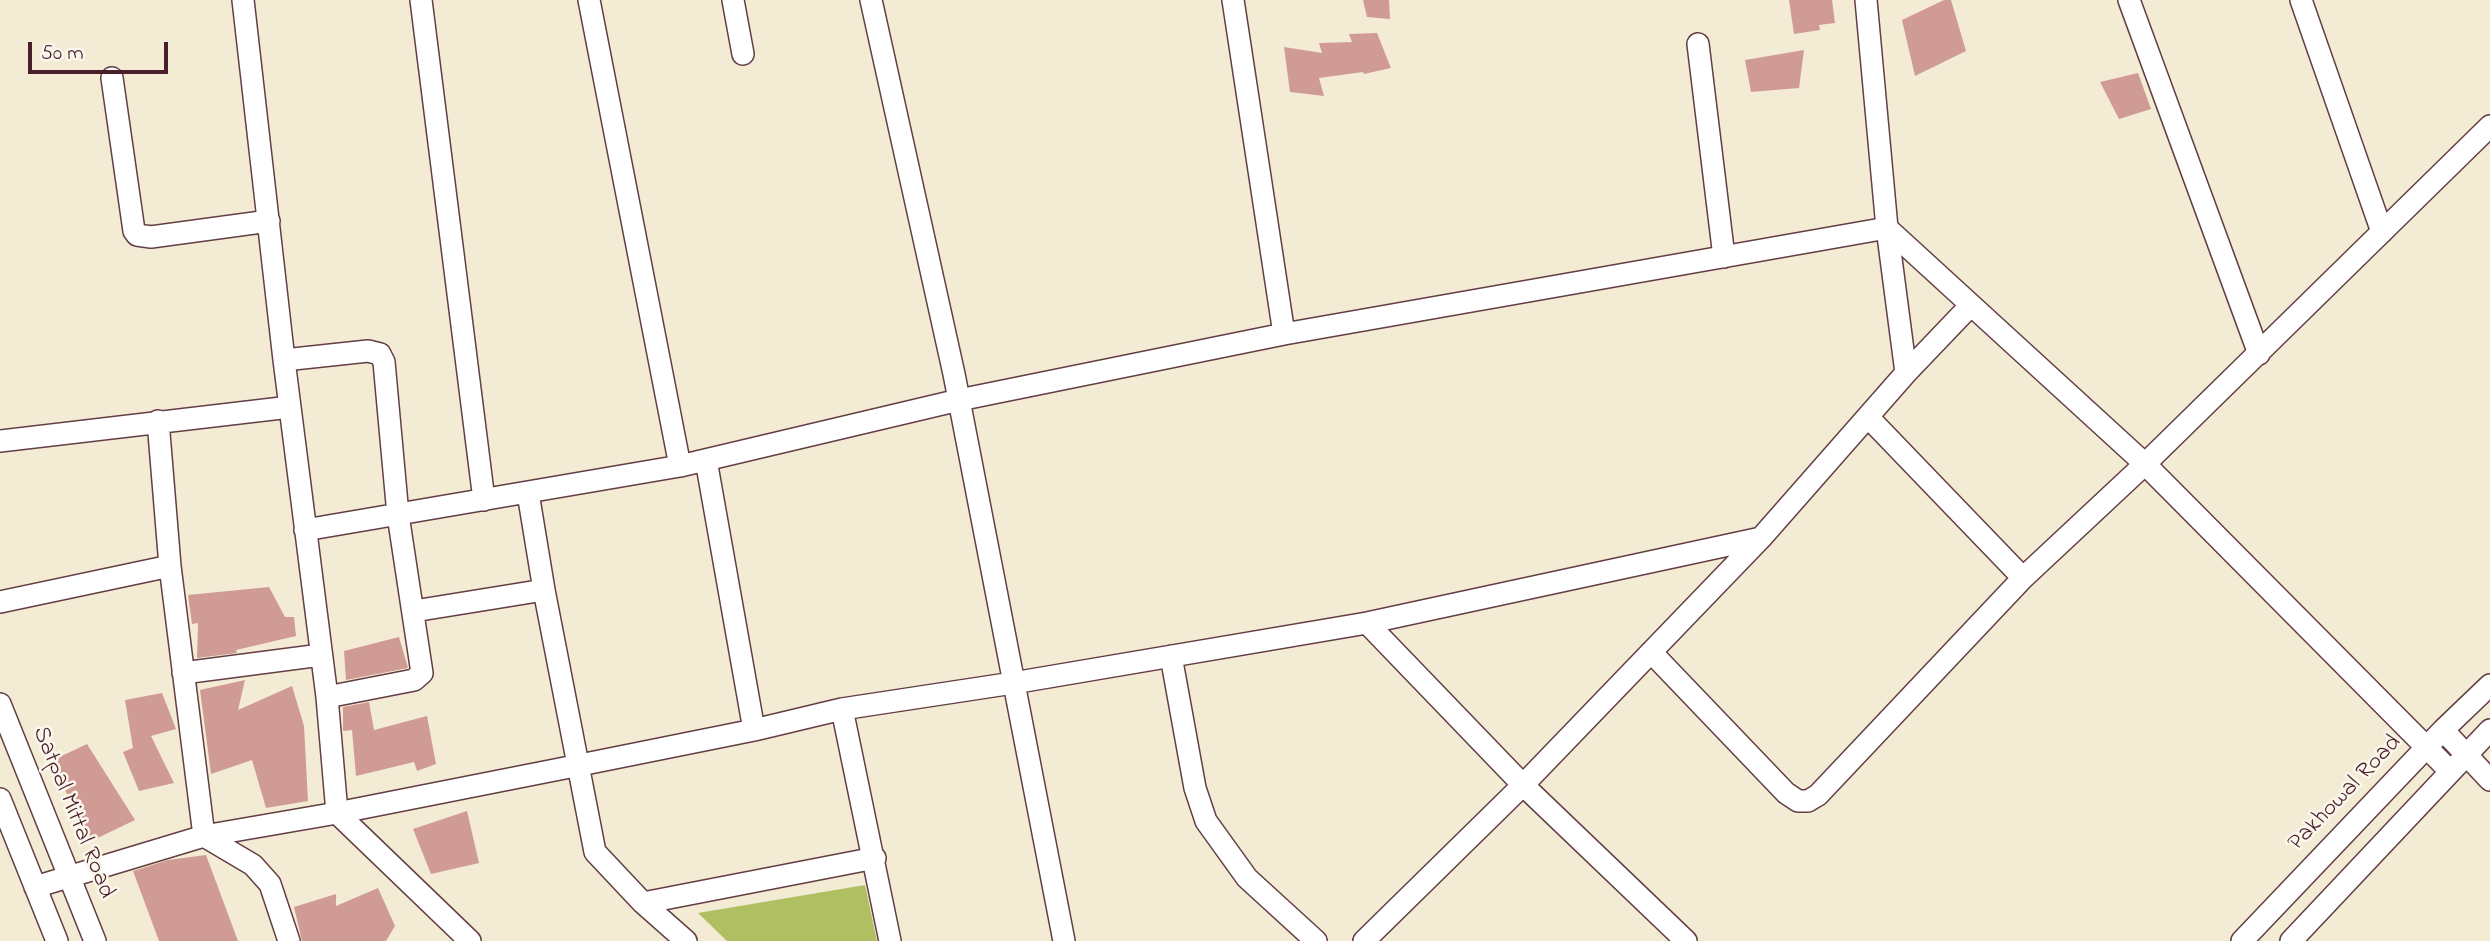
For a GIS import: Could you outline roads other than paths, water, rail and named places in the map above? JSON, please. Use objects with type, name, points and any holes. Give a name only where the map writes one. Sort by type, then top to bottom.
[{"type":"street","points":[[243,0],[284,360],[327,697],[337,813],[470,941]]},
{"type":"street","points":[[421,0],[484,500]]},
{"type":"street","points":[[589,0],[680,466]]},
{"type":"street","points":[[733,0],[743,54]]},
{"type":"street","points":[[871,0],[959,400],[1062,940]]},
{"type":"street","points":[[1233,0],[1284,334]]},
{"type":"street","points":[[1866,0],[1887,228],[1906,373]]},
{"type":"street","points":[[2129,0],[2259,354]]},
{"type":"street","points":[[2301,0],[2382,232]]},
{"type":"street","points":[[1698,44],[1724,257]]},
{"type":"street","points":[[112,78],[134,231],[137,235],[143,238],[269,221]]},
{"type":"street","points":[[1651,652],[1786,793],[1798,802],[1808,801],[1818,795],[2023,578],[2259,354],[2490,126]]},
{"type":"street","points":[[305,530],[680,466],[959,400],[1284,334],[1887,228]]},
{"type":"street","points":[[1887,228],[2145,464],[2450,771]]},
{"type":"street","points":[[1364,941],[1523,785],[1762,538],[1906,373],[1971,305]]},
{"type":"street","points":[[284,360],[368,351],[380,354],[384,362],[398,515],[422,668],[420,678],[327,697]]},
{"type":"street","points":[[0,441],[290,407]]},
{"type":"street","points":[[1868,417],[2023,578]]},
{"type":"street","points":[[158,421],[170,566],[204,836]]},
{"type":"street","points":[[706,460],[754,730]]},
{"type":"street","points":[[528,493],[544,590],[596,852],[643,903],[686,941]]},
{"type":"street","points":[[35,887],[204,836],[580,765],[754,730],[842,709],[1367,623],[1762,538]]},
{"type":"street","points":[[0,603],[170,566]]},
{"type":"street","points":[[414,611],[544,590]]},
{"type":"street","points":[[1367,623],[1523,785],[1686,941]]},
{"type":"street","points":[[183,673],[321,655]]},
{"type":"street","points":[[1171,656],[1195,789],[1206,821],[1247,878],[1316,941]]},
{"type":"street","name":"Pakhowal Road","points":[[2242,941],[2443,730],[2490,685]]},
{"type":"street","name":"Satpal Mittal Road","points":[[0,704],[95,941]]},
{"type":"street","points":[[842,709],[890,941]]},
{"type":"street","points":[[2443,730],[2490,780]]},
{"type":"street","points":[[2291,941],[2490,730]]},
{"type":"street","points":[[0,799],[57,941]]},
{"type":"street","points":[[204,836],[253,865],[270,884],[289,941]]},
{"type":"street","points":[[643,903],[874,858]]}]
